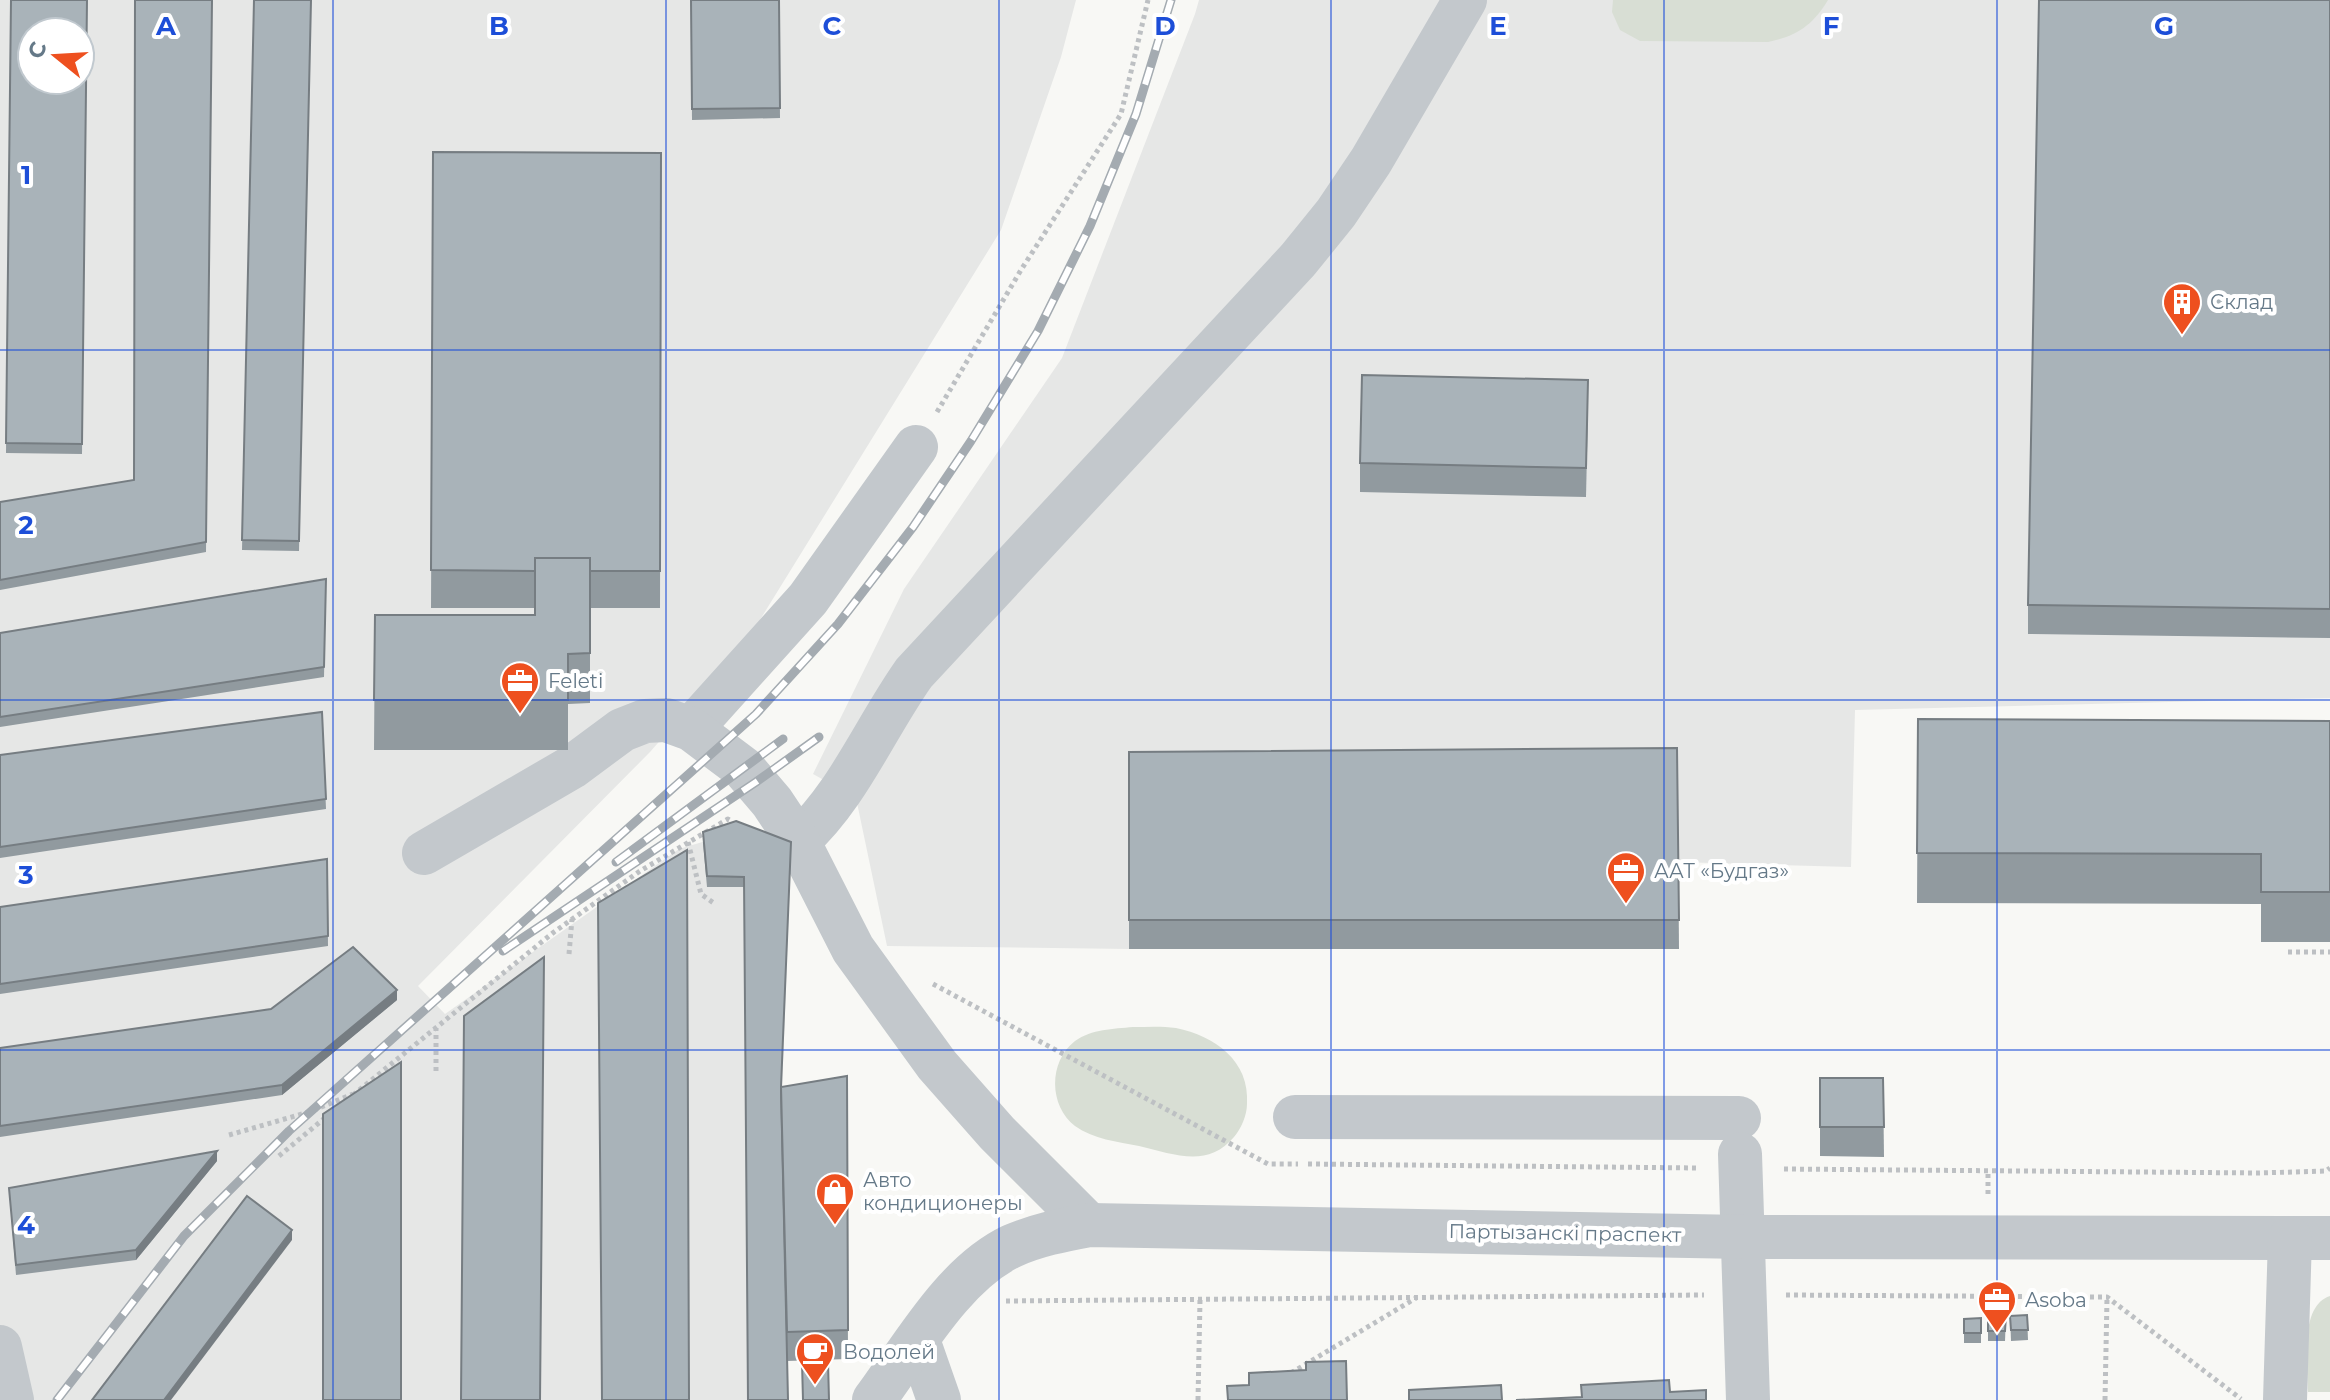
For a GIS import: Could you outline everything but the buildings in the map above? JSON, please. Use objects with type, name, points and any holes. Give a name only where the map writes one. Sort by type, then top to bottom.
[{"type":"street","points":[[798,841],[833,805],[890,708],[924,661],[1254,309],[1336,213],[1379,149],[1465,0]]},
{"type":"street","points":[[691,729],[808,599],[916,447]]},
{"type":"street","points":[[424,853],[572,767],[622,730],[645,721],[666,720],[691,729],[743,768],[772,802],[798,841],[853,949],[937,1065],[997,1133],[1089,1225]]},
{"type":"street","points":[[1295,1117],[1740,1147],[1748,1400]]},
{"type":"street","name":"Партызанскі праспект","points":[[874,1400],[946,1302],[972,1273],[1009,1248],[1048,1232],[1089,1225],[1744,1237],[2310,1238]]},
{"type":"street","points":[[2285,1400],[2310,1238]]},
{"type":"street","points":[[918,1340],[939,1400]]},
{"type":"street","points":[[0,1347],[12,1400]]},
{"type":"path","points":[[916,447],[1021,270],[1121,114],[1148,0]]},
{"type":"path","points":[[688,842],[701,894],[715,904]]},
{"type":"path","points":[[569,954],[572,919]]},
{"type":"path","points":[[2288,952],[2330,952]]},
{"type":"path","points":[[436,1027],[436,1071]]},
{"type":"path","points":[[229,1135],[309,1112],[356,1093]]},
{"type":"path","points":[[1740,1147],[2259,1173],[2326,1171],[2330,1168]]},
{"type":"path","points":[[946,1302],[1745,1295],[2107,1297],[2242,1400]]},
{"type":"path","points":[[2105,1400],[2107,1297]]},
{"type":"path","points":[[1280,1380],[1417,1298]]},
{"type":"path","points":[[1198,1400],[1200,1300]]},
{"type":"path","points":[[1302,1367],[1311,1375]]},
{"type":"shaded area","points":[[0,0],[1076,0],[1061,57],[1001,230],[745,644],[650,752],[418,986],[445,1014],[679,849],[736,832],[791,852],[781,1116],[788,1400],[0,1400]]},
{"type":"shaded area","points":[[1199,0],[2330,0],[2330,698],[1855,710],[1851,867],[1678,862],[1679,949],[887,946],[856,798],[813,774],[904,589],[1062,358]]},
{"type":"shaded area","points":[[1613,0],[1828,0],[1803,28],[1768,42],[1640,41],[1620,30],[1612,12]]},
{"type":"shaded area","points":[[1133,1027],[1171,1027],[1190,1032],[1216,1044],[1236,1063],[1243,1075],[1247,1108],[1239,1130],[1224,1147],[1201,1156],[1177,1155],[1098,1137],[1075,1126],[1066,1117],[1056,1096],[1055,1084],[1056,1072],[1066,1050],[1088,1034]]},
{"type":"shaded area","points":[[2330,1296],[2330,1392],[2308,1392],[2309,1323],[2320,1302]]},
{"type":"railway","points":[[57,1400],[184,1236],[289,1131],[756,714],[838,624],[913,527],[971,441],[1038,331],[1090,226],[1136,114],[1171,0]]},
{"type":"railway","points":[[503,951],[819,737]]},
{"type":"railway","points":[[616,862],[783,739]]},
{"type":"place","name":"Склад","points":[[2182,336]]},
{"type":"place","name":"Feleti","points":[[520,715]]},
{"type":"place","name":"ААТ «Будгаз»","points":[[1626,905]]},
{"type":"place","name":"Авто кондиционеры","points":[[835,1226]]},
{"type":"place","name":"Asoba","points":[[1997,1334]]},
{"type":"place","name":"Водолей","points":[[815,1386]]}]
